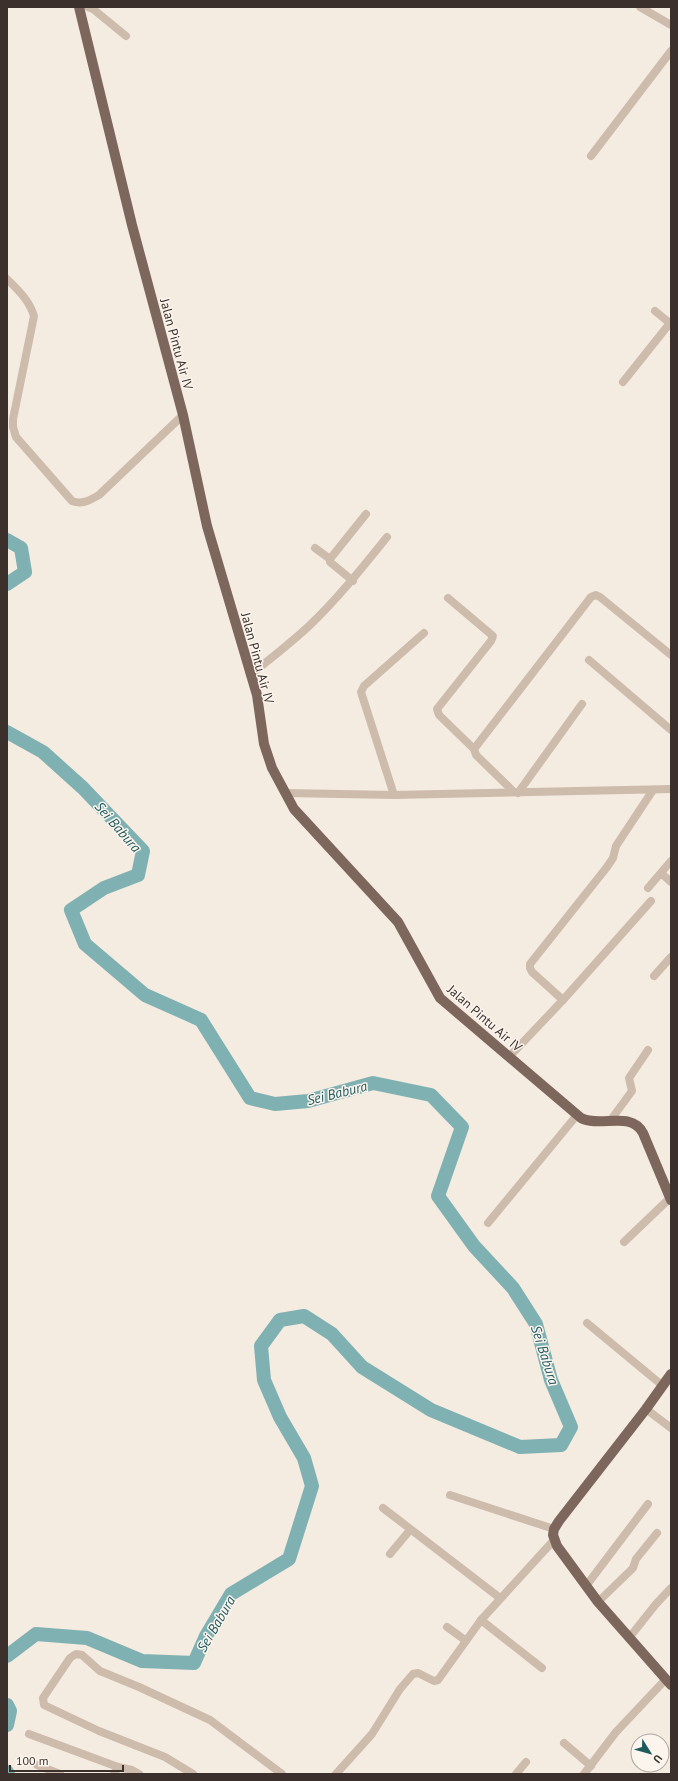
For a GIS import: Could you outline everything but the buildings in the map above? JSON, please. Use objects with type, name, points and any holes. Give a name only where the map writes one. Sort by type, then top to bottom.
[{"type":"main road","name":"Jalan Pintu Air IV","points":[[78,7],[132,225],[183,415],[207,526],[256,695],[264,744],[272,768],[294,809],[398,922],[440,998],[577,1115],[588,1120],[635,1123],[640,1127],[670,1199]]},
{"type":"main road","points":[[668,1682],[598,1602],[586,1586],[554,1540],[554,1529],[671,1374]]},
{"type":"street","points":[[88,7],[93,9],[126,36]]},
{"type":"street","points":[[640,7],[671,25]]},
{"type":"street","points":[[591,156],[671,51]]},
{"type":"street","points":[[7,279],[24,296],[30,305],[34,316],[13,419],[16,437],[72,500],[78,503],[99,495],[183,415]]},
{"type":"street","points":[[623,382],[670,323],[655,311]]},
{"type":"street","points":[[330,559],[366,514]]},
{"type":"street","points":[[250,675],[306,629],[353,581],[387,537]]},
{"type":"street","points":[[315,548],[330,559],[330,562],[353,581]]},
{"type":"street","points":[[474,749],[557,640],[593,596],[600,598],[671,655]]},
{"type":"street","points":[[448,598],[493,636],[437,709],[439,715],[474,749],[476,755],[516,793]]},
{"type":"street","points":[[394,795],[361,692],[364,686],[424,633]]},
{"type":"street","points":[[589,660],[671,730]]},
{"type":"street","points":[[516,793],[582,704]]},
{"type":"street","points":[[285,793],[394,795],[671,789]]},
{"type":"street","points":[[563,1000],[532,972],[530,964],[607,867],[613,858],[616,846],[653,790]]},
{"type":"street","points":[[648,888],[662,874],[671,861]]},
{"type":"street","points":[[662,874],[671,882]]},
{"type":"street","points":[[509,1057],[563,1000],[651,901]]},
{"type":"street","points":[[654,976],[671,957]]},
{"type":"street","points":[[610,1121],[632,1091],[629,1078],[648,1050]]},
{"type":"street","points":[[488,1223],[577,1115]]},
{"type":"street","points":[[624,1242],[670,1199]]},
{"type":"street","points":[[587,1323],[663,1386]]},
{"type":"street","points":[[646,1409],[671,1428]]},
{"type":"street","points":[[450,1495],[554,1529]]},
{"type":"street","points":[[586,1586],[648,1504]]},
{"type":"street","points":[[382,1508],[500,1598]]},
{"type":"street","points":[[390,1554],[410,1530]]},
{"type":"street","points":[[598,1602],[633,1568],[636,1559],[657,1533]]},
{"type":"street","points":[[339,1773],[372,1734],[400,1689],[413,1674],[418,1673],[434,1681],[438,1680],[465,1640],[481,1620],[554,1540]]},
{"type":"street","points":[[629,1638],[671,1588]]},
{"type":"street","points":[[481,1620],[542,1668]]},
{"type":"street","points":[[447,1627],[465,1640]]},
{"type":"street","points":[[193,1774],[165,1758],[99,1731],[44,1705],[43,1698],[70,1658],[76,1654],[82,1655],[100,1672],[146,1690],[210,1720],[282,1774]]},
{"type":"street","points":[[584,1774],[616,1732],[668,1682]]},
{"type":"street","points":[[29,1734],[116,1771],[132,1770],[139,1774]]},
{"type":"street","points":[[564,1742],[591,1766]]},
{"type":"street","points":[[516,1774],[526,1762]]},
{"type":"street","points":[[37,1765],[60,1774]]},
{"type":"waterway","name":"Sei Babura","points":[[7,540],[21,548],[25,572],[7,584]]},
{"type":"waterway","name":"Sei Babura","points":[[7,732],[43,752],[83,788],[143,851],[138,875],[104,888],[71,910],[85,944],[145,995],[201,1020],[250,1098],[275,1104],[308,1101],[373,1083],[431,1095],[462,1127],[438,1196],[474,1246],[513,1288],[536,1324],[551,1380],[571,1427],[561,1445],[520,1447],[431,1410],[362,1367],[332,1334],[304,1316],[280,1320],[261,1346],[264,1380],[280,1417],[304,1458],[312,1486],[289,1559],[231,1594],[206,1636],[194,1663],[142,1661],[87,1638],[36,1634],[7,1656]]},
{"type":"waterway","name":"Sei Babura","points":[[7,1705],[10,1711],[7,1725]]}]
